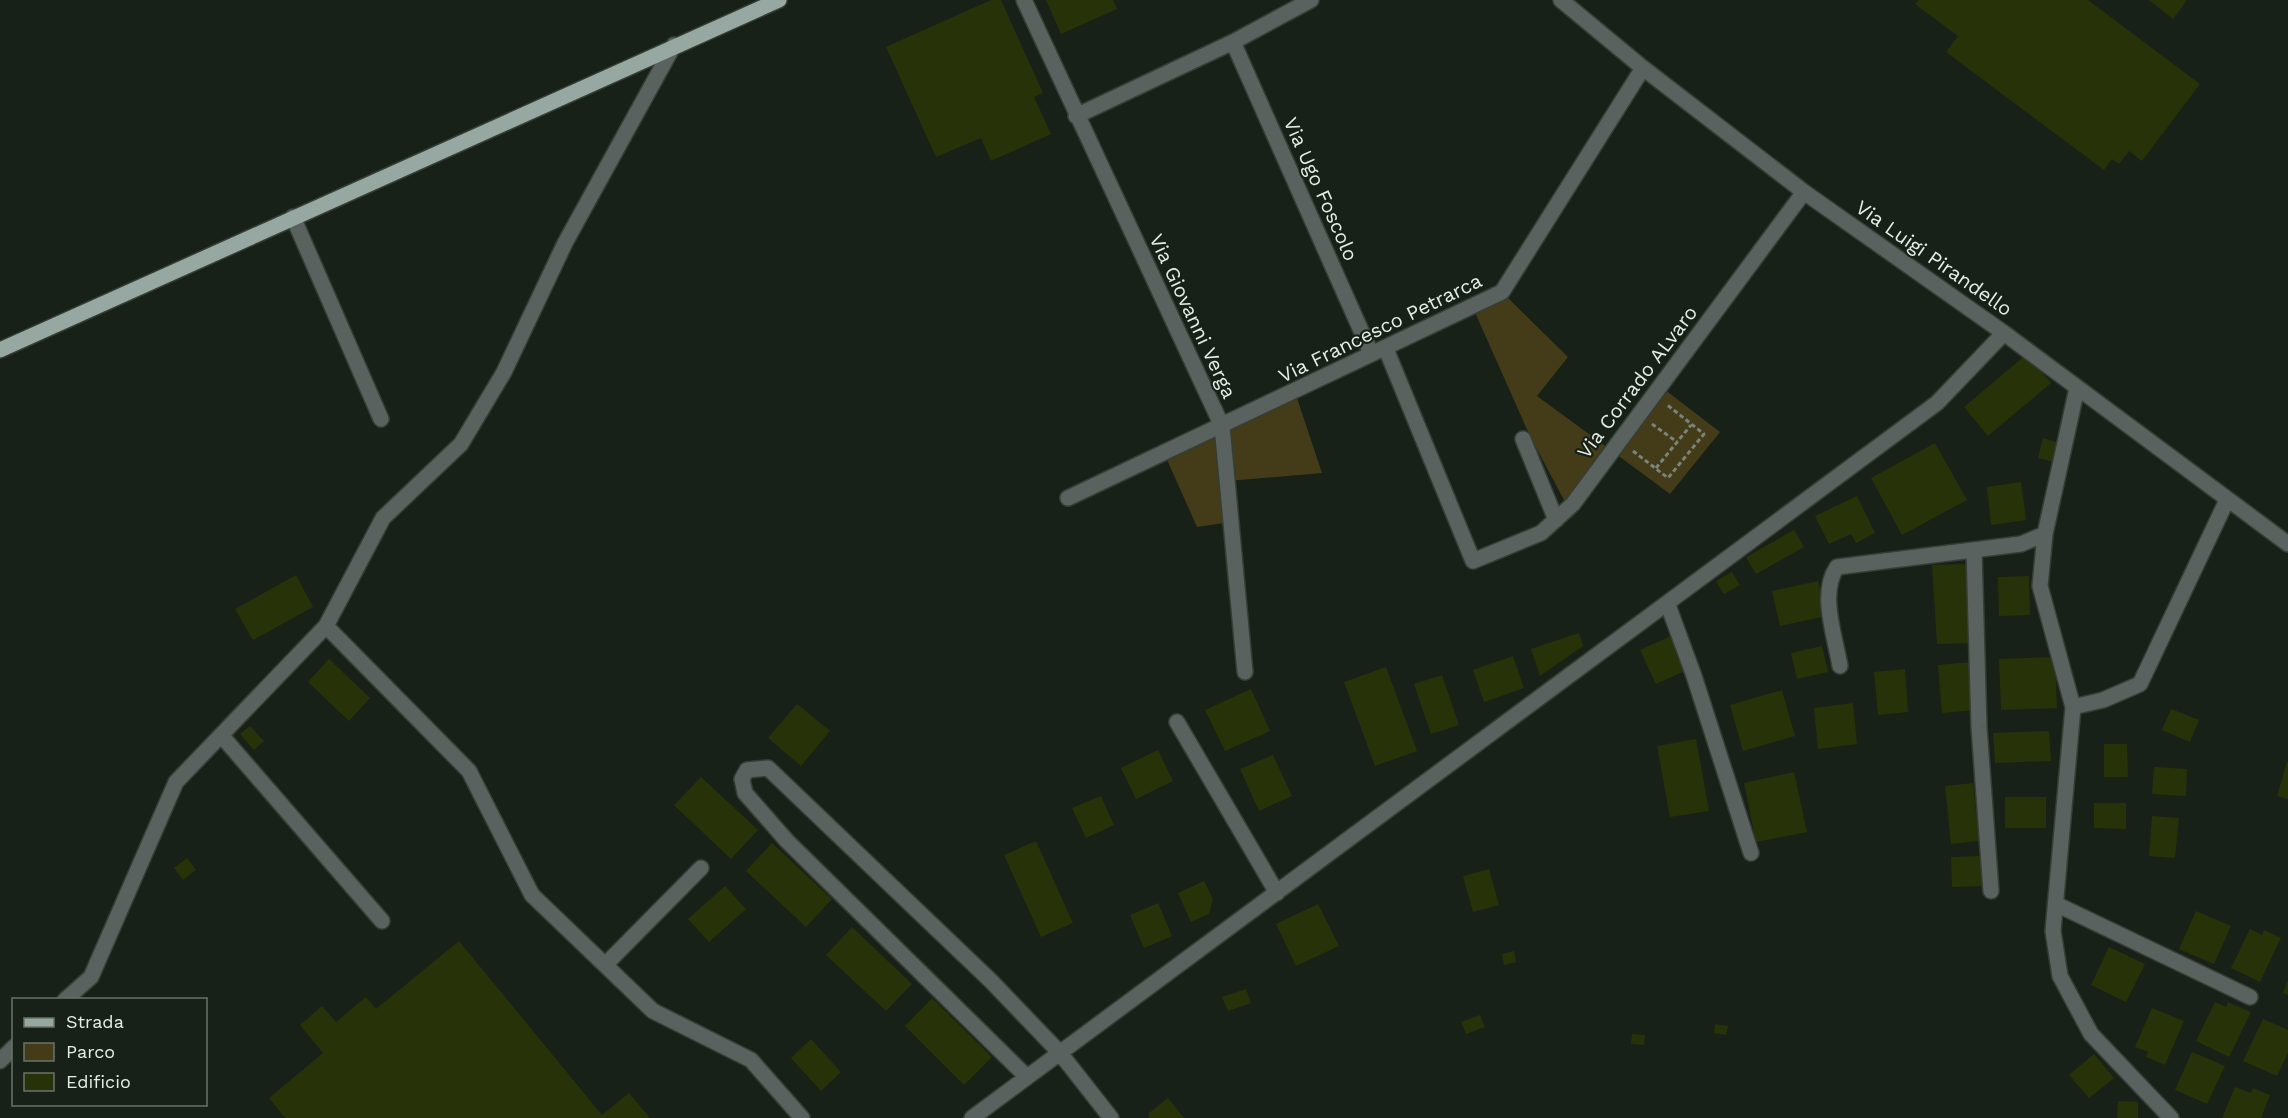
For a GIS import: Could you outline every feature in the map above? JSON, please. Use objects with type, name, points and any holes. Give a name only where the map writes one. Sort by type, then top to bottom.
[{"type":"main road","points":[[0,350],[674,45],[779,0]]},
{"type":"street","name":"Via Giovanni Verga","points":[[1024,0],[1222,426],[1245,672]]},
{"type":"street","points":[[1076,116],[1233,42],[1311,0]]},
{"type":"street","name":"Via Luigi Pirandello","points":[[1561,0],[1643,68],[1804,192],[2004,333],[2288,544]]},
{"type":"street","name":"Via Ugo Foscolo","points":[[1233,42],[1371,353]]},
{"type":"street","points":[[66,998],[91,977],[176,782],[326,626],[383,518],[461,444],[504,372],[565,243],[674,45]]},
{"type":"street","name":"Via Francesco Petrarca","points":[[1068,498],[1502,292],[1643,68]]},
{"type":"street","name":"Via Corrado ALvaro","points":[[1386,349],[1473,561],[1542,533],[1573,504],[1804,192]]},
{"type":"street","points":[[293,217],[381,419]]},
{"type":"street","points":[[972,1118],[1937,403],[2004,333]]},
{"type":"street","points":[[2076,388],[2045,534],[2040,586],[2073,707],[2054,931],[2060,976],[2091,1034],[2171,1118]]},
{"type":"street","points":[[1523,439],[1556,520]]},
{"type":"street","points":[[2073,707],[2103,700],[2140,684],[2227,500]]},
{"type":"street","points":[[1840,666],[1828,597],[1829,578],[1837,567],[2021,544],[2045,534]]},
{"type":"street","points":[[1974,550],[1978,727],[1991,891]]},
{"type":"street","points":[[1668,604],[1694,676],[1751,853]]},
{"type":"street","points":[[326,626],[469,771],[532,895],[653,1011],[752,1060],[802,1118]]},
{"type":"street","points":[[1177,722],[1277,893]]},
{"type":"street","points":[[221,735],[382,921]]},
{"type":"street","points":[[1027,1077],[787,841],[745,793],[742,779],[747,770],[768,768],[991,981],[1060,1053],[1111,1118]]},
{"type":"street","points":[[605,965],[701,868]]},
{"type":"street","points":[[2058,904],[2250,997]]},
{"type":"street","points":[[0,1061],[12,1049]]},
{"type":"path","points":[[1620,441],[1668,478],[1704,434],[1654,395]]},
{"type":"path","points":[[1640,414],[1677,442]]},
{"type":"path","points":[[1656,468],[1692,425]]},
{"type":"green space","points":[[1502,292],[1568,357],[1537,396],[1612,451],[1565,502],[1530,436],[1473,308]]},
{"type":"green space","points":[[1660,386],[1720,432],[1670,494],[1612,451]]},
{"type":"green space","points":[[1295,392],[1322,473],[1227,481],[1231,522],[1197,527],[1164,453]]},
{"type":"building","points":[[991,0],[1001,0],[1043,93],[1034,97],[1051,134],[991,161],[981,138],[936,157],[886,47]]},
{"type":"building","points":[[1046,0],[1113,0],[1117,9],[1061,34]]},
{"type":"building","points":[[1919,0],[2088,0],[2200,84],[2142,161],[2129,151],[2119,164],[2112,159],[2104,170],[1946,52],[1958,36],[1915,4]]},
{"type":"building","points":[[2149,0],[2187,0],[2173,19]]},
{"type":"building","points":[[2027,354],[2051,383],[1988,436],[1964,407]]},
{"type":"building","points":[[2043,438],[2059,443],[2054,462],[2038,458]]},
{"type":"building","points":[[1935,443],[1967,500],[1902,535],[1871,478]]},
{"type":"building","points":[[2021,482],[2026,520],[1991,525],[1987,487]]},
{"type":"building","points":[[1857,496],[1875,533],[1856,543],[1851,534],[1829,544],[1815,516]]},
{"type":"building","points":[[1794,530],[1804,547],[1756,574],[1746,557]]},
{"type":"building","points":[[1966,564],[1971,643],[1937,644],[1932,565]]},
{"type":"building","points":[[1732,572],[1740,585],[1724,594],[1716,581]]},
{"type":"building","points":[[296,575],[313,607],[253,640],[235,609]]},
{"type":"building","points":[[2029,576],[2030,615],[1999,616],[1998,577]]},
{"type":"building","points":[[1818,581],[1826,616],[1780,626],[1772,591]]},
{"type":"building","points":[[1579,633],[1583,646],[1540,676],[1531,649]]},
{"type":"building","points":[[1671,636],[1687,670],[1656,684],[1640,650]]},
{"type":"building","points":[[1822,646],[1828,672],[1797,679],[1791,653]]},
{"type":"building","points":[[1513,656],[1524,688],[1484,702],[1473,670]]},
{"type":"building","points":[[2055,657],[2057,708],[2001,710],[1999,659]]},
{"type":"building","points":[[329,659],[370,698],[349,721],[308,682]]},
{"type":"building","points":[[1971,662],[1976,710],[1942,713],[1938,665]]},
{"type":"building","points":[[1386,667],[1417,751],[1375,766],[1344,682]]},
{"type":"building","points":[[1905,669],[1908,712],[1878,715],[1874,672]]},
{"type":"building","points":[[1442,675],[1459,725],[1431,734],[1414,684]]},
{"type":"building","points":[[1251,689],[1270,731],[1225,751],[1205,710]]},
{"type":"building","points":[[1782,690],[1795,736],[1743,751],[1730,705]]},
{"type":"building","points":[[1853,703],[1857,744],[1818,749],[1814,708]]},
{"type":"building","points":[[797,704],[830,731],[801,766],[768,738]]},
{"type":"building","points":[[2171,709],[2199,720],[2190,742],[2162,730]]},
{"type":"building","points":[[250,726],[264,741],[254,750],[240,734]]},
{"type":"building","points":[[2049,731],[2051,761],[1995,763],[1993,733]]},
{"type":"building","points":[[1696,739],[1709,811],[1670,817],[1657,746]]},
{"type":"building","points":[[2104,744],[2127,744],[2128,777],[2104,777]]},
{"type":"building","points":[[1158,750],[1173,781],[1136,799],[1121,768]]},
{"type":"building","points":[[1273,755],[1292,796],[1259,811],[1240,769]]},
{"type":"building","points":[[2288,762],[2288,799],[2277,796]]},
{"type":"building","points":[[2154,767],[2187,769],[2186,796],[2152,794]]},
{"type":"building","points":[[1794,772],[1807,832],[1756,842],[1744,783]]},
{"type":"building","points":[[701,777],[758,830],[731,859],[674,805]]},
{"type":"building","points":[[1973,783],[1979,841],[1951,844],[1945,786]]},
{"type":"building","points":[[1101,796],[1114,825],[1086,838],[1072,808]]},
{"type":"building","points":[[2005,797],[2046,797],[2046,828],[2005,828]]},
{"type":"building","points":[[2094,803],[2126,803],[2126,829],[2094,828]]},
{"type":"building","points":[[2152,816],[2179,818],[2175,858],[2149,856]]},
{"type":"building","points":[[1036,841],[1073,923],[1041,937],[1004,855]]},
{"type":"building","points":[[772,843],[832,899],[806,927],[746,871]]},
{"type":"building","points":[[1981,856],[1982,886],[1952,887],[1951,857]]},
{"type":"building","points":[[187,858],[196,870],[183,880],[174,868]]},
{"type":"building","points":[[1489,869],[1499,905],[1473,912],[1463,876]]},
{"type":"building","points":[[1204,881],[1213,899],[1209,914],[1191,922],[1178,893]]},
{"type":"building","points":[[725,886],[746,909],[709,942],[688,919]]},
{"type":"building","points":[[1158,903],[1172,936],[1144,948],[1130,915]]},
{"type":"building","points":[[1318,904],[1339,946],[1296,966],[1276,924]]},
{"type":"building","points":[[2196,911],[2231,926],[2214,964],[2179,949]]},
{"type":"building","points":[[852,927],[912,984],[886,1011],[826,955]]},
{"type":"building","points":[[2250,929],[2262,935],[2264,930],[2281,938],[2260,982],[2231,968]]},
{"type":"building","points":[[459,941],[602,1115],[629,1093],[650,1118],[285,1118],[269,1098],[323,1053],[300,1025],[322,1006],[336,1022],[366,997],[376,1009]]},
{"type":"building","points":[[2109,947],[2145,964],[2126,1002],[2091,985]]},
{"type":"building","points":[[1514,951],[1516,962],[1504,965],[1502,954]]},
{"type":"building","points":[[2288,980],[2288,995],[2283,993]]},
{"type":"building","points":[[1246,989],[1251,1003],[1228,1011],[1222,997]]},
{"type":"building","points":[[932,998],[992,1057],[964,1085],[905,1026]]},
{"type":"building","points":[[2215,1002],[2226,1007],[2228,1002],[2251,1012],[2229,1057],[2196,1041]]},
{"type":"building","points":[[2152,1008],[2184,1021],[2165,1065],[2146,1057],[2148,1052],[2135,1047]]},
{"type":"building","points":[[1480,1015],[1485,1027],[1466,1034],[1461,1022]]},
{"type":"building","points":[[2263,1019],[2288,1030],[2288,1053],[2277,1076],[2243,1061]]},
{"type":"building","points":[[1715,1024],[1728,1026],[1726,1035],[1714,1033]]},
{"type":"building","points":[[1632,1034],[1645,1035],[1644,1045],[1631,1044]]},
{"type":"building","points":[[811,1039],[841,1072],[821,1091],[791,1058]]},
{"type":"building","points":[[2192,1052],[2225,1066],[2207,1104],[2175,1090]]},
{"type":"building","points":[[2094,1054],[2114,1078],[2089,1098],[2069,1075]]},
{"type":"building","points":[[2235,1087],[2251,1093],[2253,1088],[2270,1095],[2261,1118],[2222,1118]]},
{"type":"building","points":[[1168,1098],[1184,1118],[1149,1118],[1149,1113]]},
{"type":"building","points":[[2118,1101],[2138,1102],[2138,1118],[2117,1118]]}]
